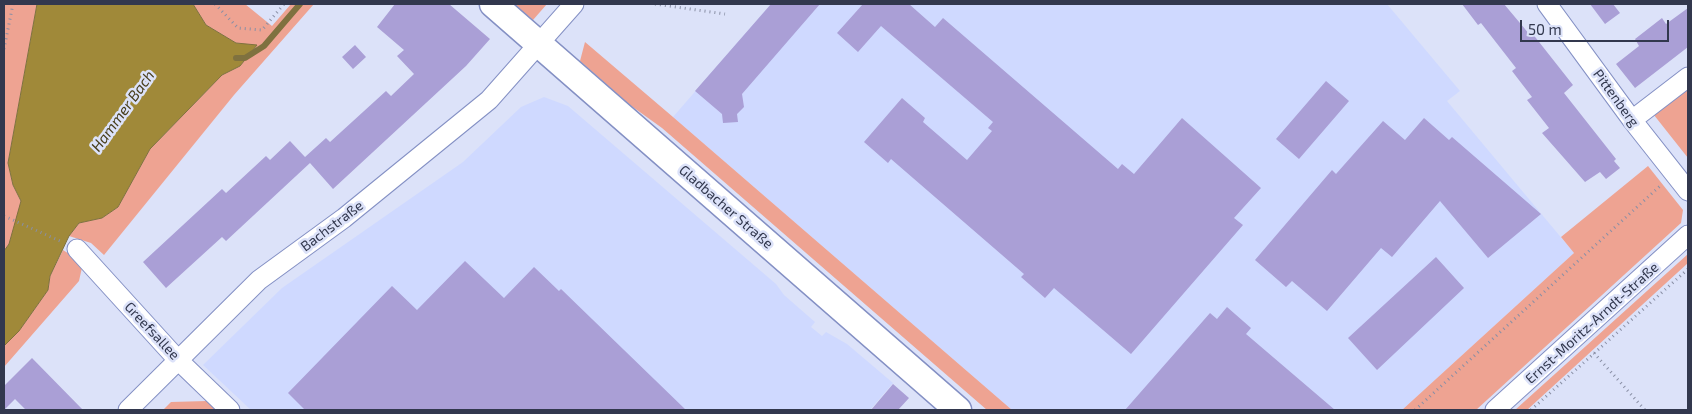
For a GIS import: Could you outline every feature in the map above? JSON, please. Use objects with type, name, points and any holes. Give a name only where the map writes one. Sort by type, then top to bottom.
[{"type":"main road","name":"Gladbacher Straße","points":[[493,4],[958,410]]},
{"type":"street","name":"Bachstraße","points":[[128,410],[259,280],[344,218],[489,100],[574,4]]},
{"type":"street","name":"Pittenberg","points":[[1547,4],[1632,120],[1688,191]]},
{"type":"street","points":[[1632,120],[1688,77]]},
{"type":"street","name":"Ernst-Moritz-Arndt-Straße","points":[[1495,410],[1688,235]]},
{"type":"street","name":"Greefsallee","points":[[77,249],[178,360],[230,410]]},
{"type":"path","points":[[4,50],[13,4]]},
{"type":"path","points":[[215,4],[238,28],[262,30],[284,4]]},
{"type":"path","points":[[655,4],[725,14]]},
{"type":"path","points":[[1415,410],[1673,173]]},
{"type":"path","points":[[4,216],[77,249]]},
{"type":"path","points":[[1531,410],[1688,269]]},
{"type":"path","points":[[1594,353],[1645,410]]},
{"type":"shaded area","points":[[4,4],[37,4],[8,163],[13,185],[21,201],[20,209],[9,244],[4,251]]},
{"type":"shaded area","points":[[193,4],[245,4],[272,26],[291,4],[314,4],[234,95],[104,255],[91,243],[69,236],[79,223],[102,218],[118,207],[150,149],[222,75],[240,66],[256,46],[236,43],[206,25]]},
{"type":"shaded area","points":[[514,4],[547,4],[533,20]]},
{"type":"shaded area","points":[[771,4],[1387,4],[1460,91],[1447,101],[1574,253],[1402,410],[1012,410],[673,117]]},
{"type":"shaded area","points":[[585,42],[1012,410],[987,410],[662,128],[630,105],[580,61]]},
{"type":"shaded area","points":[[1688,81],[1688,158],[1650,110]]},
{"type":"shaded area","points":[[544,97],[568,106],[776,284],[784,295],[815,322],[811,327],[822,336],[826,332],[847,344],[893,383],[870,410],[251,410],[203,365],[282,288],[463,162],[521,107]]},
{"type":"shaded area","points":[[1648,166],[1683,210],[1681,223],[1476,410],[1402,410],[1574,253],[1561,237]]},
{"type":"shaded area","points":[[63,250],[83,263],[79,281],[4,367],[4,346],[19,331],[48,290],[50,276]]},
{"type":"shaded area","points":[[1688,254],[1688,263],[1527,410],[1515,410]]},
{"type":"shaded area","points":[[207,401],[218,410],[163,410],[171,402]]},
{"type":"water","points":[[37,4],[193,4],[206,25],[236,43],[257,45],[240,66],[222,75],[150,149],[118,207],[102,218],[79,223],[69,236],[50,276],[48,290],[19,331],[4,346],[4,251],[9,244],[21,201],[13,185],[8,163]]},
{"type":"building","points":[[395,4],[449,4],[490,39],[466,66],[333,189],[310,163],[226,241],[222,237],[166,288],[143,262],[222,189],[226,193],[266,156],[270,160],[290,141],[305,157],[326,138],[330,142],[386,91],[391,96],[414,74],[397,56],[404,50],[377,27]]},
{"type":"building","points":[[771,4],[820,4],[742,94],[744,107],[737,114],[738,122],[723,123],[722,114],[695,91]]},
{"type":"building","points":[[863,4],[909,4],[935,27],[943,18],[1118,169],[1122,164],[1134,174],[1182,118],[1261,188],[1234,218],[1243,225],[1131,354],[1054,288],[1045,298],[1021,277],[1024,274],[891,159],[888,163],[864,142],[902,98],[925,118],[923,122],[967,160],[992,131],[988,128],[993,122],[881,26],[858,52],[837,33]]},
{"type":"building","points":[[1462,4],[1504,4],[1530,35],[1532,33],[1573,85],[1564,93],[1616,159],[1614,161],[1620,168],[1606,179],[1600,172],[1585,182],[1542,133],[1549,128],[1527,100],[1532,97],[1512,71],[1516,68],[1481,23],[1478,25]]},
{"type":"building","points":[[1590,4],[1613,4],[1620,13],[1605,24]]},
{"type":"building","points":[[1688,8],[1688,47],[1635,88],[1616,64],[1639,46],[1635,39],[1662,18],[1666,24]]},
{"type":"building","points":[[355,45],[366,57],[353,69],[342,57]]},
{"type":"building","points":[[1326,81],[1349,101],[1299,159],[1276,139]]},
{"type":"building","points":[[1424,118],[1449,140],[1452,137],[1541,214],[1488,258],[1440,201],[1392,257],[1381,248],[1327,311],[1292,281],[1286,287],[1255,260],[1332,170],[1336,174],[1383,121],[1405,140]]},
{"type":"building","points":[[1436,257],[1464,288],[1377,370],[1348,338]]},
{"type":"building","points":[[465,261],[504,298],[534,267],[559,291],[561,289],[686,410],[305,410],[288,393],[392,286],[417,310]]},
{"type":"building","points":[[1227,307],[1251,328],[1246,334],[1335,410],[1125,410],[1210,313],[1217,319]]},
{"type":"building","points":[[32,358],[83,410],[26,410],[15,399],[4,410],[4,386]]},
{"type":"building","points":[[893,384],[909,398],[898,410],[871,410]]},
{"type":"waterway","name":"Hammer Bach","points":[[236,58],[245,58],[264,46],[300,4]]}]
